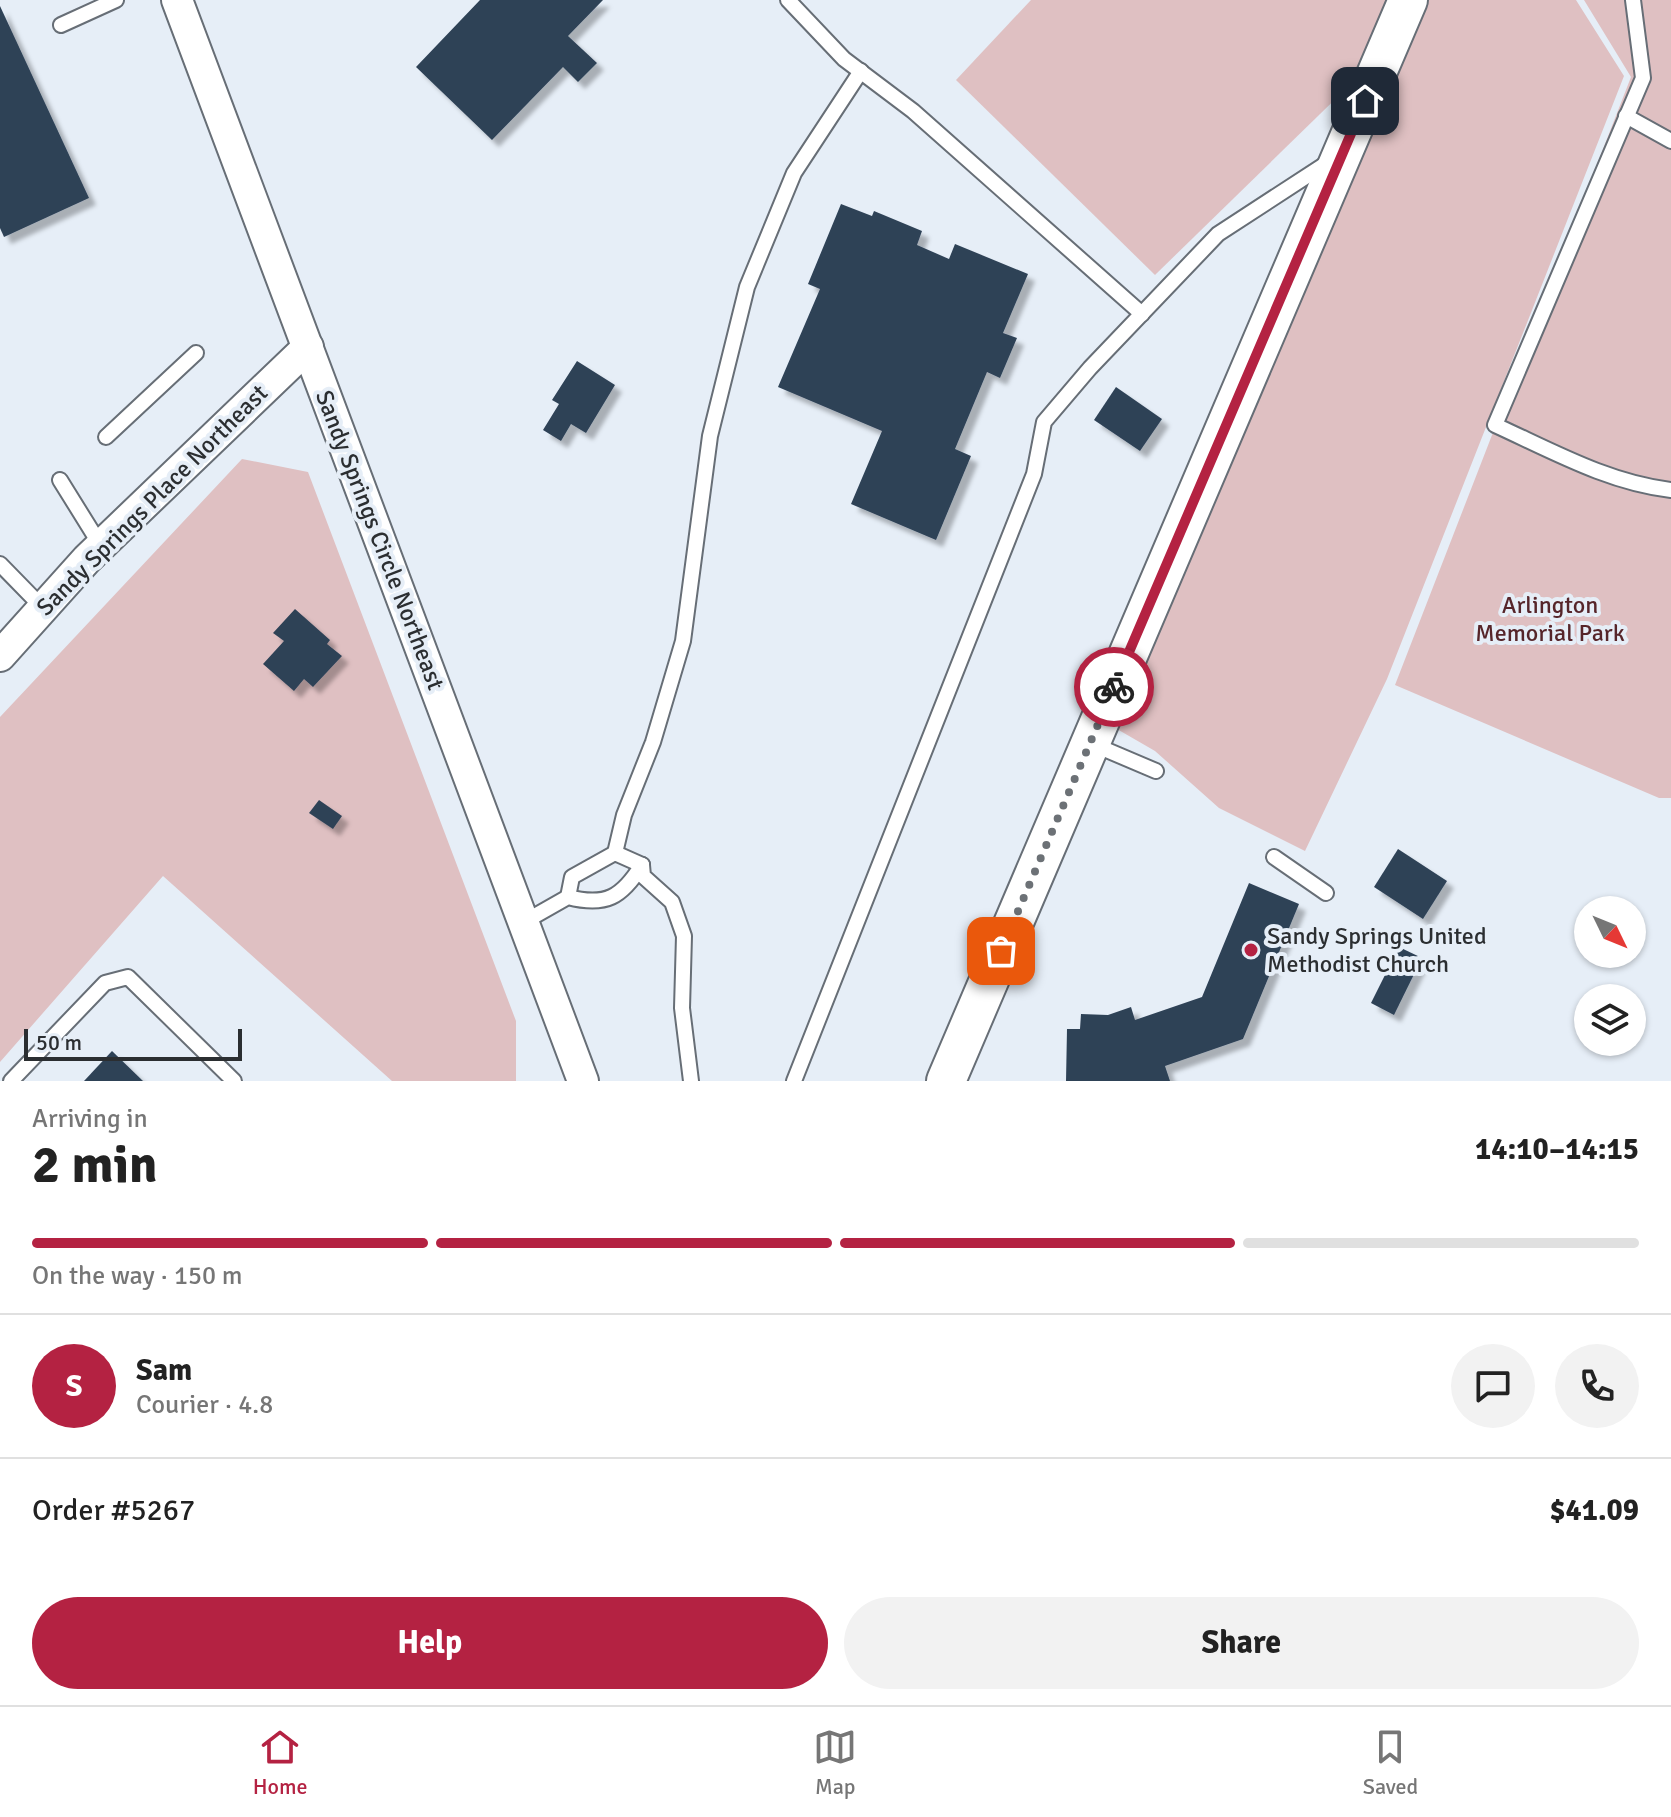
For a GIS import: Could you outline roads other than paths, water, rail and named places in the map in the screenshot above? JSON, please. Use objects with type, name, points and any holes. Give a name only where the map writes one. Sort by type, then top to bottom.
[{"type":"street","name":"Sandy Springs Circle Northeast","points":[[177,0],[524,922],[577,1077]]},
{"type":"street","points":[[946,1081],[1408,0]]},
{"type":"street","name":"Sandy Springs Place Northeast","points":[[0,656],[41,606],[308,347]]},
{"type":"lane","points":[[61,25],[116,0]]},
{"type":"lane","points":[[788,0],[861,71],[924,121],[1142,314]]},
{"type":"lane","points":[[1633,0],[1643,78],[1495,425],[1578,464],[1644,487],[1671,490]]},
{"type":"lane","points":[[568,897],[572,877],[615,853],[624,815],[653,742],[683,641],[710,436],[747,287],[794,173],[861,71]]},
{"type":"lane","points":[[1626,116],[1671,141]]},
{"type":"lane","points":[[794,1081],[1034,474],[1044,422],[1218,234],[1344,152]]},
{"type":"lane","points":[[106,437],[196,353]]},
{"type":"lane","points":[[60,480],[101,546]]},
{"type":"lane","points":[[0,564],[41,606]]},
{"type":"lane","points":[[1090,743],[1156,771]]},
{"type":"lane","points":[[615,853],[642,865]]},
{"type":"lane","points":[[1274,857],[1326,893]]},
{"type":"lane","points":[[524,922],[568,897],[593,903],[626,890],[642,865]]},
{"type":"lane","points":[[642,865],[643,876],[672,902],[684,936],[682,1008],[691,1081]]},
{"type":"lane","points":[[11,1081],[105,983],[128,977],[234,1081]]},
{"type":"place","name":"Sandy Springs United Methodist Church","points":[[1251,950]]},
{"type":"park label","name":"Arlington Memorial Park","points":[[1550,619]]}]
